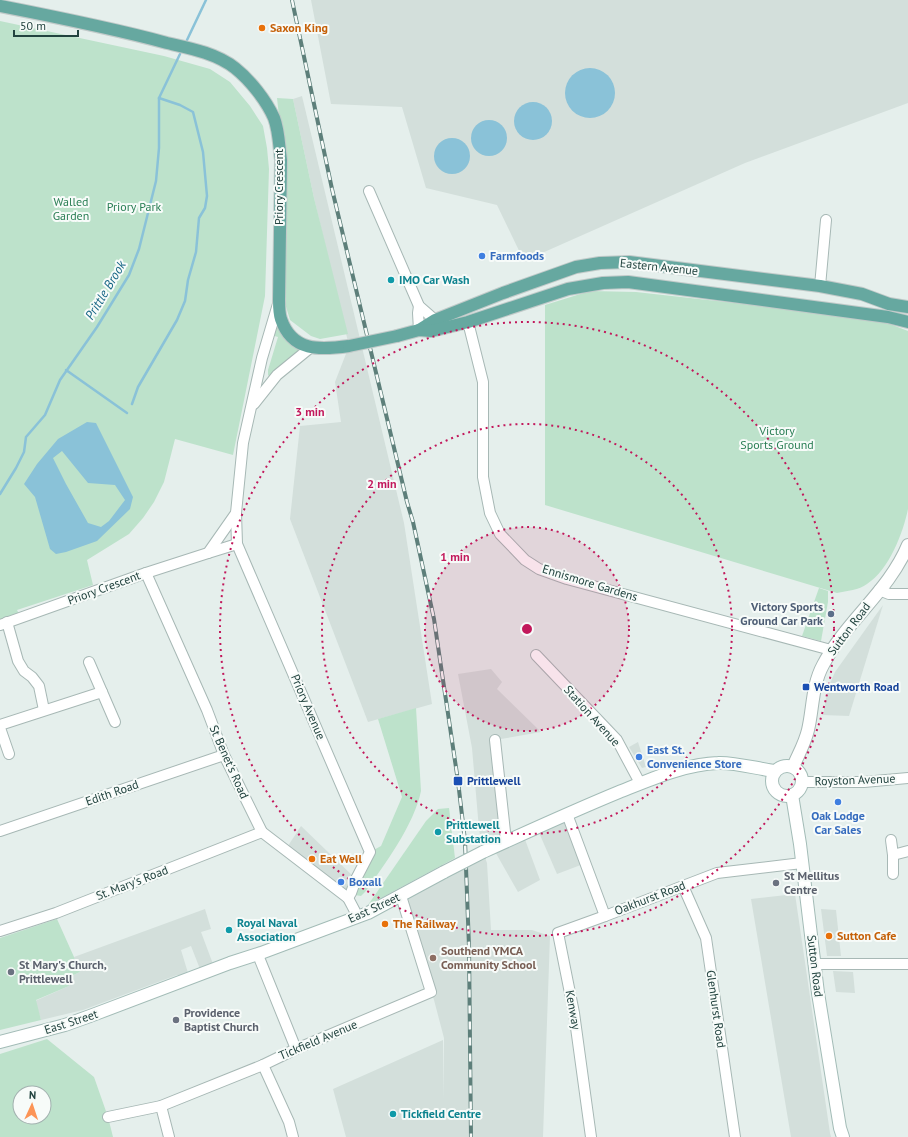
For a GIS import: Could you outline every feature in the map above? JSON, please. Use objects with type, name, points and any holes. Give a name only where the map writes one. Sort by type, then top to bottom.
[{"type":"main road","name":"Priory Crescent","points":[[0,6],[132,34],[201,52],[221,59],[235,68],[266,103],[274,118],[279,138],[281,160],[280,318],[286,331],[294,340],[310,348],[330,349],[349,346]]},
{"type":"main road","name":"Eastern Avenue","points":[[349,346],[419,330],[435,320],[570,269],[600,263],[629,262],[820,286],[862,294],[890,304],[908,307]]},
{"type":"main road","name":"Eastern Avenue","points":[[419,330],[431,331],[468,322],[568,289],[603,283],[628,282],[888,317],[908,322]]},
{"type":"main road","name":"Sutton Road","points":[[792,767],[804,744],[817,680],[822,666],[831,650],[893,572],[908,545]]},
{"type":"main road","name":"East Street","points":[[0,1042],[65,1025],[358,917],[402,896],[444,872],[506,841],[640,783],[684,768],[703,764],[718,763],[775,771]]},
{"type":"main road","name":"East Street","points":[[740,766],[773,786]]},
{"type":"main road","points":[[783,766],[792,767],[800,773],[802,782],[798,790],[792,795],[786,796],[776,791],[771,781],[775,771],[783,766]]},
{"type":"main road","name":"Sutton Road","points":[[792,795],[798,829],[814,964],[840,1128],[843,1137]]},
{"type":"street","points":[[369,191],[420,306],[435,320]]},
{"type":"street","points":[[820,286],[826,220]]},
{"type":"street","name":"Priory Crescent","points":[[208,553],[236,513],[243,443],[262,358],[279,300]]},
{"type":"street","points":[[419,330],[418,313],[420,306]]},
{"type":"street","name":"Ennismore Gardens","points":[[468,322],[483,382],[483,477],[490,513],[500,534],[524,560],[539,569],[567,579],[831,650]]},
{"type":"street","name":"Priory Crescent","points":[[251,409],[277,375],[310,348]]},
{"type":"street","name":"Priory Avenue","points":[[236,513],[237,544],[370,852],[348,898]]},
{"type":"street","name":"Priory Crescent","points":[[4,624],[146,573],[237,544]]},
{"type":"street","name":"St Benet's Road","points":[[146,573],[207,710],[224,755],[262,832],[348,898],[358,917]]},
{"type":"street","points":[[879,590],[889,594],[908,594]]},
{"type":"street","points":[[4,624],[18,661],[24,671],[32,677],[39,686],[44,710]]},
{"type":"street","name":"Station Avenue","points":[[536,655],[617,740],[640,783]]},
{"type":"street","points":[[89,662],[115,722]]},
{"type":"street","points":[[9,754],[0,726],[44,710],[102,692]]},
{"type":"street","points":[[495,740],[506,841]]},
{"type":"street","name":"Edith Road","points":[[0,831],[224,755]]},
{"type":"street","name":"Royston Avenue","points":[[802,782],[864,782],[908,778]]},
{"type":"street","name":"Oakhurst Road","points":[[567,814],[605,916],[717,873],[802,863]]},
{"type":"street","name":"St. Mary's Road","points":[[0,931],[56,913],[262,832]]},
{"type":"street","points":[[891,840],[893,874]]},
{"type":"street","points":[[893,855],[908,851]]},
{"type":"street","name":"Glenhurst Road","points":[[683,886],[706,938],[735,1137]]},
{"type":"street","name":"Tickfield Avenue","points":[[108,1117],[161,1106],[263,1065],[296,1049],[431,992],[402,896]]},
{"type":"street","name":"Kenway","points":[[591,1137],[574,1013],[558,933],[605,916]]},
{"type":"street","points":[[258,955],[296,1049]]},
{"type":"street","points":[[814,964],[908,964]]},
{"type":"street","points":[[263,1065],[289,1122],[293,1137]]},
{"type":"street","points":[[161,1106],[170,1137]]},
{"type":"shaded area","points":[[311,0],[908,0],[908,103],[745,163],[524,261],[497,205],[426,188],[402,107],[331,104]]},
{"type":"shaded area","points":[[302,96],[404,523],[432,704],[368,722],[290,519],[300,426],[341,422],[335,382],[349,346],[314,198],[293,99]]},
{"type":"shaded area","points":[[883,605],[849,716],[823,715],[828,688],[835,672]]},
{"type":"shaded area","points":[[491,669],[502,682],[497,689],[541,732],[495,740],[506,841],[523,834],[540,880],[518,892],[493,848],[483,852],[479,829],[472,748],[458,674]]},
{"type":"shaded area","name":"East St. Convenience Store","points":[[638,742],[646,767],[642,768],[629,747]]},
{"type":"shaded area","points":[[567,814],[586,863],[557,874],[537,828]]},
{"type":"shaded area","points":[[301,826],[356,879],[348,898],[286,849]]},
{"type":"shaded area","points":[[483,852],[487,863],[491,930],[532,930],[550,936],[543,1137],[346,1137],[333,1089],[443,1040],[444,1100],[444,1038],[434,1000],[401,896]]},
{"type":"shaded area","points":[[795,894],[831,1137],[791,1137],[751,899]]},
{"type":"shaded area","points":[[205,909],[211,929],[201,932],[213,964],[200,969],[191,946],[181,950],[188,973],[177,975],[83,1010],[41,1020],[35,1001],[69,986],[67,978],[80,972],[74,957]]},
{"type":"shaded area","points":[[821,909],[836,910],[841,956],[827,956]]},
{"type":"shaded area","points":[[833,971],[853,972],[855,993],[836,992]]},
{"type":"green space","name":"Priory Park","points":[[0,21],[164,56],[210,69],[230,82],[250,106],[263,126],[269,169],[265,296],[233,455],[175,439],[164,482],[154,502],[143,518],[129,534],[87,560],[93,585],[17,610],[19,614],[0,621]]},
{"type":"green space","points":[[277,98],[293,99],[314,198],[348,334],[320,339],[311,336],[290,320],[284,300],[284,160]]},
{"type":"green space","name":"Victory Sports Ground","points":[[590,291],[636,292],[877,319],[908,331],[908,509],[899,540],[882,570],[875,578],[860,588],[837,593],[545,505],[545,305]]},
{"type":"green space","points":[[275,316],[301,350],[270,377],[268,375],[268,370],[278,337],[271,335]]},
{"type":"green space","points":[[819,588],[828,591],[828,602],[821,641],[802,636]]},
{"type":"green space","points":[[416,708],[421,791],[417,804],[398,844],[381,869],[361,896],[355,895],[370,852],[381,846],[402,797],[378,719]]},
{"type":"green space","points":[[449,808],[455,858],[368,905],[426,821],[438,809]]},
{"type":"green space","points":[[57,919],[80,972],[67,978],[69,986],[36,1000],[41,1020],[0,1030],[0,938]]},
{"type":"green space","points":[[47,1039],[94,1077],[108,1117],[113,1137],[0,1137],[0,1054]]},
{"type":"water","points":[[590,68],[600,70],[608,75],[613,83],[615,93],[613,103],[608,111],[600,116],[590,118],[580,116],[572,111],[567,103],[565,93],[567,83],[572,75],[580,70]]},
{"type":"water","points":[[533,102],[546,108],[552,121],[546,134],[533,140],[520,134],[514,121],[520,108]]},
{"type":"water","points":[[489,120],[502,125],[507,138],[502,151],[489,156],[476,151],[471,138],[476,125]]},
{"type":"water","points":[[456,138],[465,143],[469,149],[469,163],[465,169],[456,174],[448,174],[439,169],[435,163],[434,152],[439,143],[445,139]]},
{"type":"water","points":[[87,422],[96,423],[133,497],[130,509],[97,541],[56,554],[50,549],[35,497],[24,484],[37,464],[58,439]],"holes":[[[62,451],[88,483],[115,485],[125,500],[109,521],[101,527],[88,523],[53,458]]]},
{"type":"waterway","name":"Prittle Brook","points":[[187,40],[206,0]]},
{"type":"waterway","name":"Prittle Brook","points":[[0,494],[24,452],[26,437],[45,415],[60,380],[97,327],[129,275],[139,249],[156,181],[159,148],[159,98],[180,54]]},
{"type":"waterway","points":[[132,404],[138,387],[177,320],[185,301],[188,280],[196,252],[199,218],[205,208],[207,196],[203,152],[193,112],[180,105],[159,98]]},
{"type":"waterway","points":[[66,370],[127,413]]},
{"type":"railway","points":[[292,0],[332,189],[413,522],[434,619],[458,781],[465,841],[469,947],[471,1137]]},
{"type":"place","name":"Saxon King","points":[[262,28]]},
{"type":"place","name":"Farmfoods","points":[[482,256]]},
{"type":"place","name":"IMO Car Wash","points":[[391,280]]},
{"type":"place","name":"Victory Sports Ground Car Park","points":[[831,614]]},
{"type":"place","name":"Wentworth Road","points":[[806,687]]},
{"type":"place","name":"East St. Convenience Store","points":[[639,757]]},
{"type":"place","name":"Prittlewell","points":[[458,781]]},
{"type":"place","name":"Oak Lodge Car Sales","points":[[838,802]]},
{"type":"place","name":"Prittlewell Substation","points":[[438,832]]},
{"type":"place","name":"Eat Well","points":[[312,859]]},
{"type":"place","name":"Boxall","points":[[341,882]]},
{"type":"place","name":"St Mellitus Centre","points":[[776,883]]},
{"type":"place","name":"The Railway","points":[[385,924]]},
{"type":"place","name":"Royal Naval Association","points":[[229,930]]},
{"type":"place","name":"Sutton Cafe","points":[[829,936]]},
{"type":"place","name":"Southend YMCA Community School","points":[[433,958]]},
{"type":"place","name":"St Mary's Church, Prittlewell","points":[[11,972]]},
{"type":"place","name":"Providence Baptist Church","points":[[176,1020]]},
{"type":"place","name":"Tickfield Centre","points":[[393,1114]]},
{"type":"park label","name":"Walled Garden","points":[[71,209]]}]
